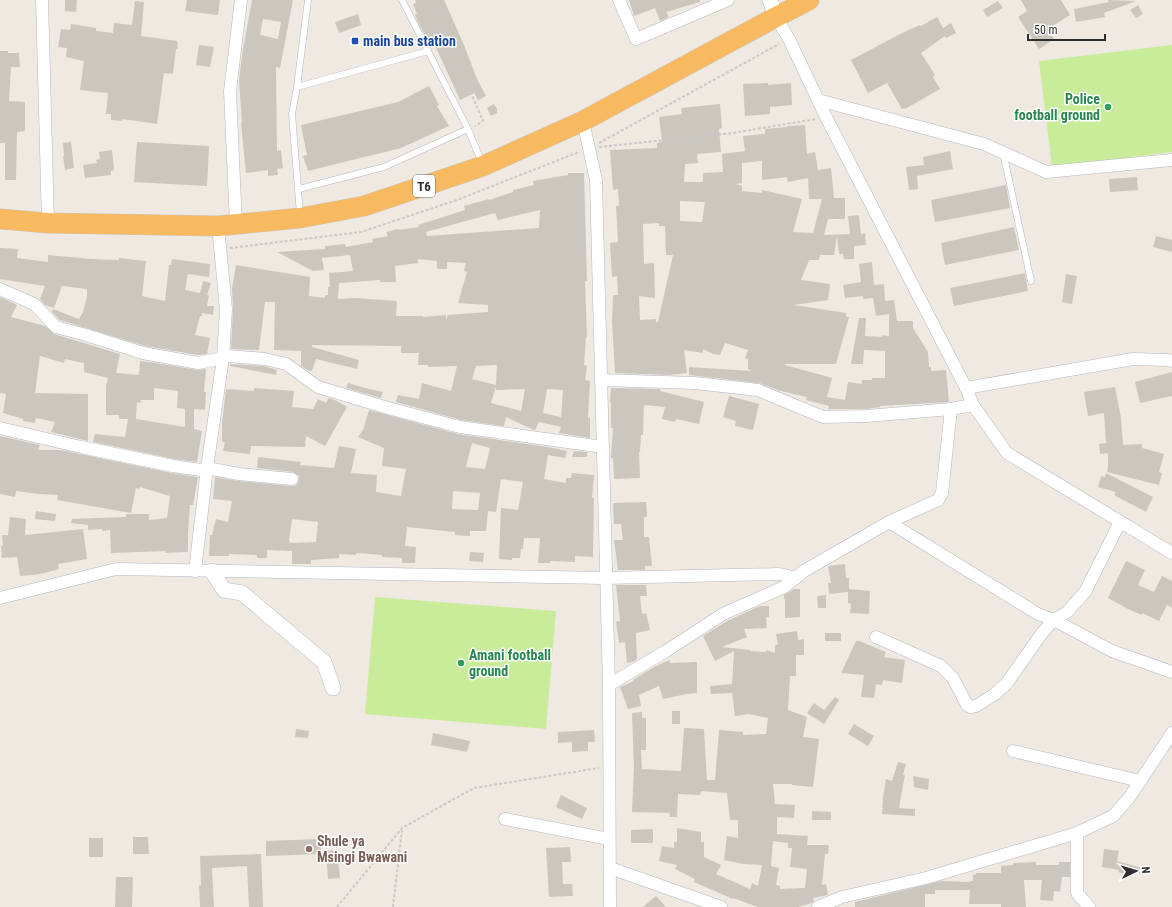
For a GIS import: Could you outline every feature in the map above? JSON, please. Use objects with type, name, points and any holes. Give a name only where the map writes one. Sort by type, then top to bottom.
[{"type":"highway","name":"T6","points":[[0,219],[48,223],[227,226],[300,218],[364,206],[483,166],[583,121],[773,8],[809,0]]},
{"type":"street","points":[[42,0],[48,223]]},
{"type":"street","points":[[195,571],[207,468],[223,358],[226,309],[221,249],[227,226],[230,90],[240,0]]},
{"type":"street","points":[[619,0],[636,39],[728,0]]},
{"type":"street","points":[[773,8],[826,117],[966,388],[973,405],[1007,453],[1172,553]]},
{"type":"street","points":[[818,100],[984,144],[1046,172],[1172,160]]},
{"type":"street","points":[[583,121],[596,180],[608,685],[610,907]]},
{"type":"street","points":[[0,289],[34,304],[56,327],[143,353],[198,363],[228,356],[265,359],[286,364],[318,387],[388,408],[460,427],[603,447]]},
{"type":"street","points":[[966,388],[1133,359],[1171,360]]},
{"type":"street","points":[[601,380],[695,383],[758,390],[823,417],[867,416],[951,409],[973,405]]},
{"type":"street","points":[[608,685],[666,651],[723,614],[784,586],[889,522],[938,500],[942,493],[951,409]]},
{"type":"street","points":[[0,428],[173,466],[201,470],[207,468],[239,474],[292,479]]},
{"type":"street","points":[[889,522],[1038,614],[1054,620],[1112,651],[1172,672]]},
{"type":"street","points":[[876,637],[940,666],[953,678],[966,704],[970,707],[976,706],[995,694],[1007,683],[1042,633],[1054,620],[1067,612],[1085,592],[1120,522]]},
{"type":"street","points":[[0,598],[116,569],[605,578],[779,574],[796,578]]},
{"type":"street","points":[[212,571],[224,590],[242,593],[324,662],[333,688]]},
{"type":"street","points":[[818,907],[842,897],[926,878],[1077,833],[1113,816],[1129,798],[1172,733]]},
{"type":"street","points":[[1013,751],[1140,781]]},
{"type":"street","points":[[505,819],[610,838]]},
{"type":"street","points":[[1077,833],[1077,893],[1089,907]]},
{"type":"street","points":[[610,868],[721,907]]},
{"type":"lane","points":[[300,218],[299,189],[292,114],[308,0]]},
{"type":"lane","points":[[402,0],[468,129],[483,166]]},
{"type":"lane","points":[[297,87],[428,51]]},
{"type":"lane","points":[[299,189],[384,167],[468,129]]},
{"type":"lane","points":[[1003,152],[1031,281]]},
{"type":"path","points":[[431,0],[483,121],[468,129]]},
{"type":"path","points":[[221,249],[361,232],[457,200],[589,148],[789,39]]},
{"type":"path","points":[[589,148],[733,133],[826,117]]},
{"type":"path","points":[[337,907],[402,828],[474,788],[609,766]]},
{"type":"path","points":[[393,907],[402,828]]},
{"type":"green space","name":"Police football ground","points":[[1172,45],[1172,152],[1052,167],[1039,61]]},
{"type":"green space","name":"Amani football ground","points":[[375,597],[556,611],[546,729],[365,714]]},
{"type":"building","points":[[65,0],[77,0],[76,12],[65,11]]},
{"type":"building","points":[[187,0],[220,0],[218,15],[185,11]]},
{"type":"building","points":[[252,0],[293,0],[280,68],[276,67],[277,151],[281,150],[283,168],[277,169],[278,175],[268,176],[268,170],[246,173],[241,123],[239,80]],"holes":[[[263,19],[281,22],[278,39],[260,35]]]},
{"type":"building","points":[[415,0],[444,0],[477,79],[486,96],[478,100],[474,93],[460,100],[433,41],[429,43],[419,24],[415,15],[417,14],[413,4],[416,3]]},
{"type":"building","points":[[629,0],[700,0],[700,2],[666,12],[669,17],[660,21],[655,8],[634,16]]},
{"type":"building","points":[[1021,0],[1061,0],[1070,15],[1048,29],[1054,39],[1039,49],[1018,17],[1027,11]]},
{"type":"building","points":[[1108,0],[1136,1],[1104,13],[1105,17],[1076,22],[1074,9],[1109,2]]},
{"type":"building","points":[[135,1],[144,2],[141,36],[177,41],[178,49],[176,49],[173,74],[164,73],[157,124],[122,119],[122,121],[111,120],[111,114],[106,114],[108,93],[80,90],[84,61],[66,57],[67,48],[58,47],[61,29],[70,30],[71,24],[96,28],[96,31],[113,33],[114,23],[132,25]]},
{"type":"building","points":[[998,1],[1003,8],[987,17],[983,10]]},
{"type":"building","points":[[1138,5],[1143,14],[1136,18],[1130,10]]},
{"type":"building","points":[[358,14],[361,25],[339,33],[335,22]]},
{"type":"building","points":[[937,17],[943,28],[951,23],[956,33],[946,38],[945,36],[921,53],[935,75],[933,77],[940,89],[905,109],[902,109],[887,83],[868,93],[851,60],[904,32],[920,25],[921,26]]},
{"type":"building","points":[[199,45],[214,47],[210,67],[196,65]]},
{"type":"building","points":[[0,51],[19,53],[20,67],[11,67],[9,101],[25,102],[25,131],[17,132],[16,180],[5,180],[5,143],[0,143]]},
{"type":"building","points":[[768,83],[768,85],[791,83],[792,105],[770,107],[770,114],[745,116],[743,84]]},
{"type":"building","points":[[429,86],[439,105],[437,106],[449,126],[401,148],[308,171],[303,156],[307,155],[301,125],[398,102]]},
{"type":"building","points":[[494,104],[497,109],[497,113],[491,116],[487,108]]},
{"type":"building","points":[[720,104],[722,128],[719,129],[721,152],[697,154],[698,163],[685,164],[684,182],[703,182],[703,173],[723,172],[722,154],[745,151],[743,136],[765,134],[765,129],[805,125],[807,154],[815,152],[818,170],[831,168],[834,198],[845,198],[845,219],[828,219],[824,235],[850,234],[848,216],[859,215],[861,234],[865,233],[866,245],[854,246],[854,259],[844,259],[843,254],[839,254],[837,236],[834,255],[820,255],[819,260],[809,260],[801,280],[830,284],[828,300],[794,305],[846,313],[846,317],[849,317],[836,364],[785,365],[832,378],[827,397],[845,400],[848,382],[862,384],[862,380],[885,378],[885,351],[864,350],[863,364],[851,364],[859,318],[866,318],[865,336],[889,336],[889,314],[876,316],[873,298],[863,299],[863,296],[845,298],[843,285],[861,282],[859,264],[872,262],[874,285],[884,284],[885,301],[894,300],[897,321],[913,321],[913,328],[928,352],[929,367],[931,367],[931,371],[946,370],[949,402],[880,406],[867,409],[828,409],[829,406],[806,400],[807,397],[781,391],[759,383],[689,375],[689,367],[752,371],[748,369],[748,359],[745,358],[748,350],[725,343],[720,355],[713,354],[703,349],[703,353],[684,350],[687,373],[670,375],[615,373],[612,321],[613,295],[618,295],[617,276],[612,277],[610,243],[618,242],[616,206],[619,206],[618,189],[613,190],[610,150],[657,148],[657,143],[662,142],[659,117],[682,114],[681,108]],"holes":[[[762,161],[762,180],[787,177],[788,182],[808,178],[809,199],[822,199],[813,233],[793,232],[802,199],[762,190],[762,193],[742,191],[742,186],[735,184],[742,183],[742,163]],[[680,201],[705,202],[702,222],[680,221]],[[659,223],[659,226],[665,226],[666,255],[673,255],[658,322],[656,322],[656,319],[640,320],[639,296],[655,298],[654,263],[644,264],[643,224]]]},
{"type":"building","points":[[71,142],[74,168],[65,170],[63,143]]},
{"type":"building","points":[[137,142],[209,146],[207,186],[134,182]]},
{"type":"building","points":[[112,150],[114,170],[111,171],[111,175],[85,178],[83,165],[97,163],[96,160],[100,159],[99,152]]},
{"type":"building","points":[[950,151],[953,169],[917,176],[918,189],[909,190],[906,167],[924,165],[923,157]]},
{"type":"building","points":[[568,173],[584,173],[587,337],[584,365],[587,366],[585,380],[590,381],[588,418],[590,418],[590,438],[559,433],[561,427],[539,422],[534,430],[506,417],[504,426],[461,420],[396,402],[398,395],[419,399],[422,383],[451,391],[457,366],[428,367],[428,365],[418,365],[419,353],[401,353],[401,346],[312,345],[312,347],[359,360],[357,369],[316,359],[312,371],[309,371],[301,366],[301,351],[274,350],[275,302],[265,302],[259,350],[231,349],[233,309],[232,288],[236,265],[310,277],[309,296],[325,298],[325,295],[328,295],[328,287],[330,287],[329,273],[353,271],[350,255],[322,258],[324,270],[313,271],[277,252],[325,249],[325,246],[345,244],[346,247],[373,242],[372,239],[388,236],[386,232],[419,227],[418,225],[465,210],[464,206],[489,200],[513,192],[513,190],[534,185],[533,181],[568,175]],"holes":[[[540,210],[539,228],[427,236],[426,232],[495,213],[498,220]],[[418,259],[437,261],[437,269],[447,269],[447,262],[466,263],[464,271],[467,272],[458,303],[488,305],[488,312],[448,315],[446,320],[446,315],[423,317],[396,316],[397,301],[355,298],[338,299],[339,283],[380,280],[380,282],[396,282],[395,266],[418,263]],[[497,365],[496,385],[472,379],[476,366]],[[496,387],[496,390],[525,389],[521,411],[491,403]],[[547,389],[563,390],[561,417],[543,413]]]},
{"type":"building","points":[[1137,177],[1138,190],[1110,192],[1109,179]]},
{"type":"building","points":[[1006,185],[1010,208],[935,222],[931,200]]},
{"type":"building","points":[[1014,227],[1019,250],[945,265],[941,243]]},
{"type":"building","points":[[1156,236],[1172,240],[1172,252],[1153,247]]},
{"type":"building","points":[[0,248],[18,249],[17,258],[48,262],[48,255],[91,259],[119,260],[119,258],[146,261],[142,296],[165,301],[169,265],[171,265],[172,259],[210,264],[209,277],[188,274],[185,290],[200,293],[203,281],[211,283],[207,295],[209,295],[207,306],[214,306],[213,315],[202,313],[195,335],[210,338],[207,354],[198,355],[145,346],[60,320],[52,312],[53,309],[79,319],[83,312],[87,297],[87,289],[62,286],[54,308],[45,305],[40,299],[45,286],[0,279]]},
{"type":"building","points":[[1025,273],[1028,291],[954,306],[950,288]]},
{"type":"building","points":[[1066,274],[1077,276],[1072,304],[1062,302]]},
{"type":"building","points":[[0,297],[17,305],[11,317],[45,326],[54,334],[120,354],[116,373],[139,375],[140,361],[197,370],[206,369],[204,392],[206,392],[205,410],[194,409],[194,429],[202,431],[197,462],[174,459],[93,442],[95,434],[125,437],[128,419],[119,419],[119,415],[106,415],[106,386],[108,378],[84,372],[84,363],[65,359],[64,363],[40,356],[35,393],[88,394],[88,441],[51,432],[55,422],[36,418],[35,423],[23,421],[23,419],[3,413],[6,394],[0,393]],"holes":[[[154,388],[178,391],[177,408],[185,409],[185,427],[136,419],[137,402],[141,403],[141,400],[154,400]]]},
{"type":"building","points":[[230,364],[264,366],[277,370],[276,375],[230,366]]},
{"type":"building","points":[[1172,372],[1172,396],[1140,403],[1135,382]]},
{"type":"building","points":[[348,383],[383,392],[381,398],[346,388]]},
{"type":"building","points":[[1115,387],[1121,418],[1123,445],[1142,444],[1142,448],[1164,454],[1159,472],[1162,473],[1159,485],[1107,472],[1108,453],[1100,454],[1099,444],[1106,443],[1104,413],[1088,416],[1084,392]]},
{"type":"building","points":[[254,388],[294,391],[292,407],[313,409],[318,399],[326,403],[329,398],[347,407],[325,446],[306,436],[305,447],[251,446],[250,454],[223,451],[225,442],[222,442],[222,423],[226,389],[254,391]]},
{"type":"building","points":[[611,388],[660,389],[660,391],[704,402],[699,424],[676,419],[675,422],[662,419],[665,407],[644,405],[643,435],[641,435],[639,452],[640,478],[614,479],[613,458],[611,458],[613,428],[611,428]]},
{"type":"building","points":[[729,396],[759,404],[753,430],[735,426],[736,421],[723,417]]},
{"type":"building","points":[[369,410],[458,434],[567,451],[565,458],[548,455],[544,479],[566,483],[566,478],[571,478],[572,473],[594,475],[592,498],[594,498],[593,557],[575,556],[575,562],[550,561],[550,563],[538,563],[540,538],[524,538],[520,558],[512,558],[512,560],[499,559],[501,508],[518,510],[523,482],[501,479],[496,512],[488,511],[486,531],[470,531],[470,536],[455,535],[455,532],[407,527],[405,546],[416,547],[415,563],[402,563],[402,558],[356,553],[356,555],[339,554],[339,558],[311,560],[311,564],[292,564],[292,551],[267,550],[267,558],[257,558],[257,555],[229,554],[229,556],[209,556],[210,535],[212,535],[216,519],[228,522],[232,501],[213,499],[215,477],[238,481],[291,486],[295,486],[298,483],[299,476],[293,472],[257,468],[258,457],[301,462],[300,465],[334,468],[339,446],[356,449],[351,473],[377,475],[376,492],[401,496],[406,469],[382,466],[384,448],[358,437],[363,430]],"holes":[[[472,443],[490,448],[485,469],[466,467]],[[453,491],[480,493],[478,510],[452,509]],[[292,519],[318,522],[316,542],[290,543],[289,540]]]},
{"type":"building","points":[[0,436],[40,445],[38,450],[61,450],[198,477],[193,505],[190,505],[188,552],[165,553],[165,551],[111,553],[110,530],[88,530],[88,525],[71,523],[72,519],[126,517],[126,514],[149,514],[149,520],[167,518],[170,496],[140,487],[139,489],[136,488],[131,513],[57,500],[58,495],[16,491],[15,497],[0,494]]},
{"type":"building","points":[[574,451],[587,452],[587,457],[572,457]]},
{"type":"building","points":[[1106,473],[1153,497],[1146,512],[1114,495],[1116,492],[1098,487],[1101,476],[1105,477]]},
{"type":"building","points":[[646,502],[647,517],[644,517],[644,537],[649,537],[652,566],[645,566],[645,570],[618,570],[614,540],[623,540],[621,524],[614,524],[613,503]]},
{"type":"building","points":[[36,511],[56,514],[55,521],[35,519]]},
{"type":"building","points":[[10,517],[26,519],[25,535],[83,529],[87,559],[58,564],[59,569],[41,574],[20,576],[17,557],[2,558],[2,535],[8,535]]},
{"type":"building","points":[[470,552],[484,553],[483,562],[469,561]]},
{"type":"building","points":[[1126,561],[1145,570],[1138,585],[1154,592],[1162,576],[1172,581],[1172,608],[1167,605],[1159,621],[1142,613],[1142,615],[1128,609],[1108,598]]},
{"type":"building","points":[[845,564],[846,578],[849,578],[849,589],[870,591],[869,614],[850,613],[851,604],[848,603],[848,592],[829,594],[828,583],[831,583],[828,566]]},
{"type":"building","points":[[616,585],[646,585],[647,596],[640,596],[642,614],[646,613],[650,630],[636,633],[637,659],[633,662],[627,663],[625,642],[619,643],[616,622],[620,621]]},
{"type":"building","points":[[794,589],[800,589],[800,617],[785,618],[784,595]]},
{"type":"building","points":[[826,595],[826,608],[818,608],[817,596]]},
{"type":"building","points":[[760,606],[769,606],[769,617],[766,617],[767,628],[744,629],[747,637],[722,647],[750,651],[766,652],[766,650],[775,653],[775,645],[778,645],[776,634],[797,631],[798,640],[804,639],[804,655],[796,655],[796,676],[790,676],[788,710],[807,717],[803,737],[819,739],[813,787],[792,784],[773,784],[775,804],[795,805],[794,818],[777,817],[777,834],[808,836],[807,845],[829,845],[828,854],[825,854],[822,885],[826,884],[828,895],[813,898],[814,901],[812,903],[798,907],[758,907],[733,899],[694,882],[695,879],[675,869],[677,865],[659,861],[662,846],[674,848],[674,842],[677,842],[677,828],[701,832],[701,842],[704,842],[704,857],[721,865],[716,874],[750,889],[752,883],[758,886],[762,865],[743,864],[724,860],[727,836],[738,838],[738,820],[730,820],[727,793],[701,791],[700,795],[678,794],[677,817],[669,817],[670,813],[632,812],[634,767],[632,713],[642,712],[642,718],[646,718],[646,750],[641,750],[642,769],[681,771],[684,728],[704,729],[707,780],[715,780],[719,730],[743,732],[743,735],[766,734],[768,718],[749,714],[735,716],[732,693],[711,694],[710,686],[732,684],[734,651],[715,661],[703,636],[727,621]],"holes":[[[773,841],[788,843],[788,848],[792,848],[790,867],[807,869],[805,888],[780,889],[780,886],[776,885],[779,868],[771,866]]]},
{"type":"building","points":[[825,633],[841,633],[841,641],[825,641]]},
{"type":"building","points":[[856,641],[886,652],[884,657],[905,660],[902,683],[883,680],[882,685],[876,684],[874,698],[861,697],[864,675],[841,673]]},
{"type":"building","points":[[669,660],[670,663],[697,662],[697,693],[663,699],[659,686],[639,695],[641,706],[628,709],[620,687],[634,681],[633,680],[654,667]]},
{"type":"building","points":[[835,697],[839,700],[824,724],[807,713],[814,703],[824,710]]},
{"type":"building","points":[[672,711],[680,711],[680,724],[672,724]]},
{"type":"building","points":[[854,724],[874,736],[868,746],[848,734]]},
{"type":"building","points":[[296,729],[309,731],[308,738],[295,737]]},
{"type":"building","points":[[594,730],[595,742],[588,742],[588,751],[572,752],[572,742],[558,743],[558,732]]},
{"type":"building","points":[[433,733],[470,741],[467,752],[431,745]]},
{"type":"building","points":[[898,762],[906,764],[903,775],[905,775],[899,808],[915,809],[915,816],[882,814],[886,779],[892,781]]},
{"type":"building","points":[[913,776],[929,779],[928,790],[914,787]]},
{"type":"building","points":[[561,795],[587,808],[582,819],[556,807]]},
{"type":"building","points":[[812,811],[831,812],[831,820],[812,820]]},
{"type":"building","points":[[653,829],[653,843],[631,843],[631,830]]},
{"type":"building","points":[[133,837],[148,837],[149,854],[133,854]]},
{"type":"building","points":[[89,838],[103,838],[103,857],[89,857]]},
{"type":"building","points":[[321,839],[321,854],[266,856],[266,841]]},
{"type":"building","points":[[570,847],[571,862],[562,862],[563,884],[572,884],[573,896],[549,897],[546,848]]},
{"type":"building","points":[[1104,849],[1119,851],[1117,861],[1142,868],[1140,873],[1132,872],[1131,876],[1118,872],[1119,870],[1102,867]]},
{"type":"building","points":[[337,850],[340,878],[328,879],[326,851]]},
{"type":"building","points":[[261,854],[263,907],[249,907],[247,866],[212,868],[214,907],[200,907],[200,856]]},
{"type":"building","points":[[1036,862],[1036,865],[1059,865],[1059,862],[1070,862],[1070,877],[1062,877],[1060,892],[1054,891],[1053,901],[1040,900],[1042,880],[1024,880],[1026,907],[1001,907],[1001,904],[969,904],[970,890],[935,890],[935,894],[925,894],[925,907],[855,907],[855,902],[941,881],[970,882],[973,881],[973,874],[976,875],[976,873],[1001,873],[1001,866],[1013,865],[1013,863]]},
{"type":"building","points":[[116,877],[133,877],[132,907],[115,907]]},
{"type":"building","points":[[656,896],[666,907],[643,907]]},
{"type":"place","name":"main bus station","points":[[355,41]]},
{"type":"place","name":"Police football ground","points":[[1108,107]]},
{"type":"place","name":"Amani football ground","points":[[461,663]]},
{"type":"place","name":"Shule ya Msingi Bwawani","points":[[309,849]]}]
